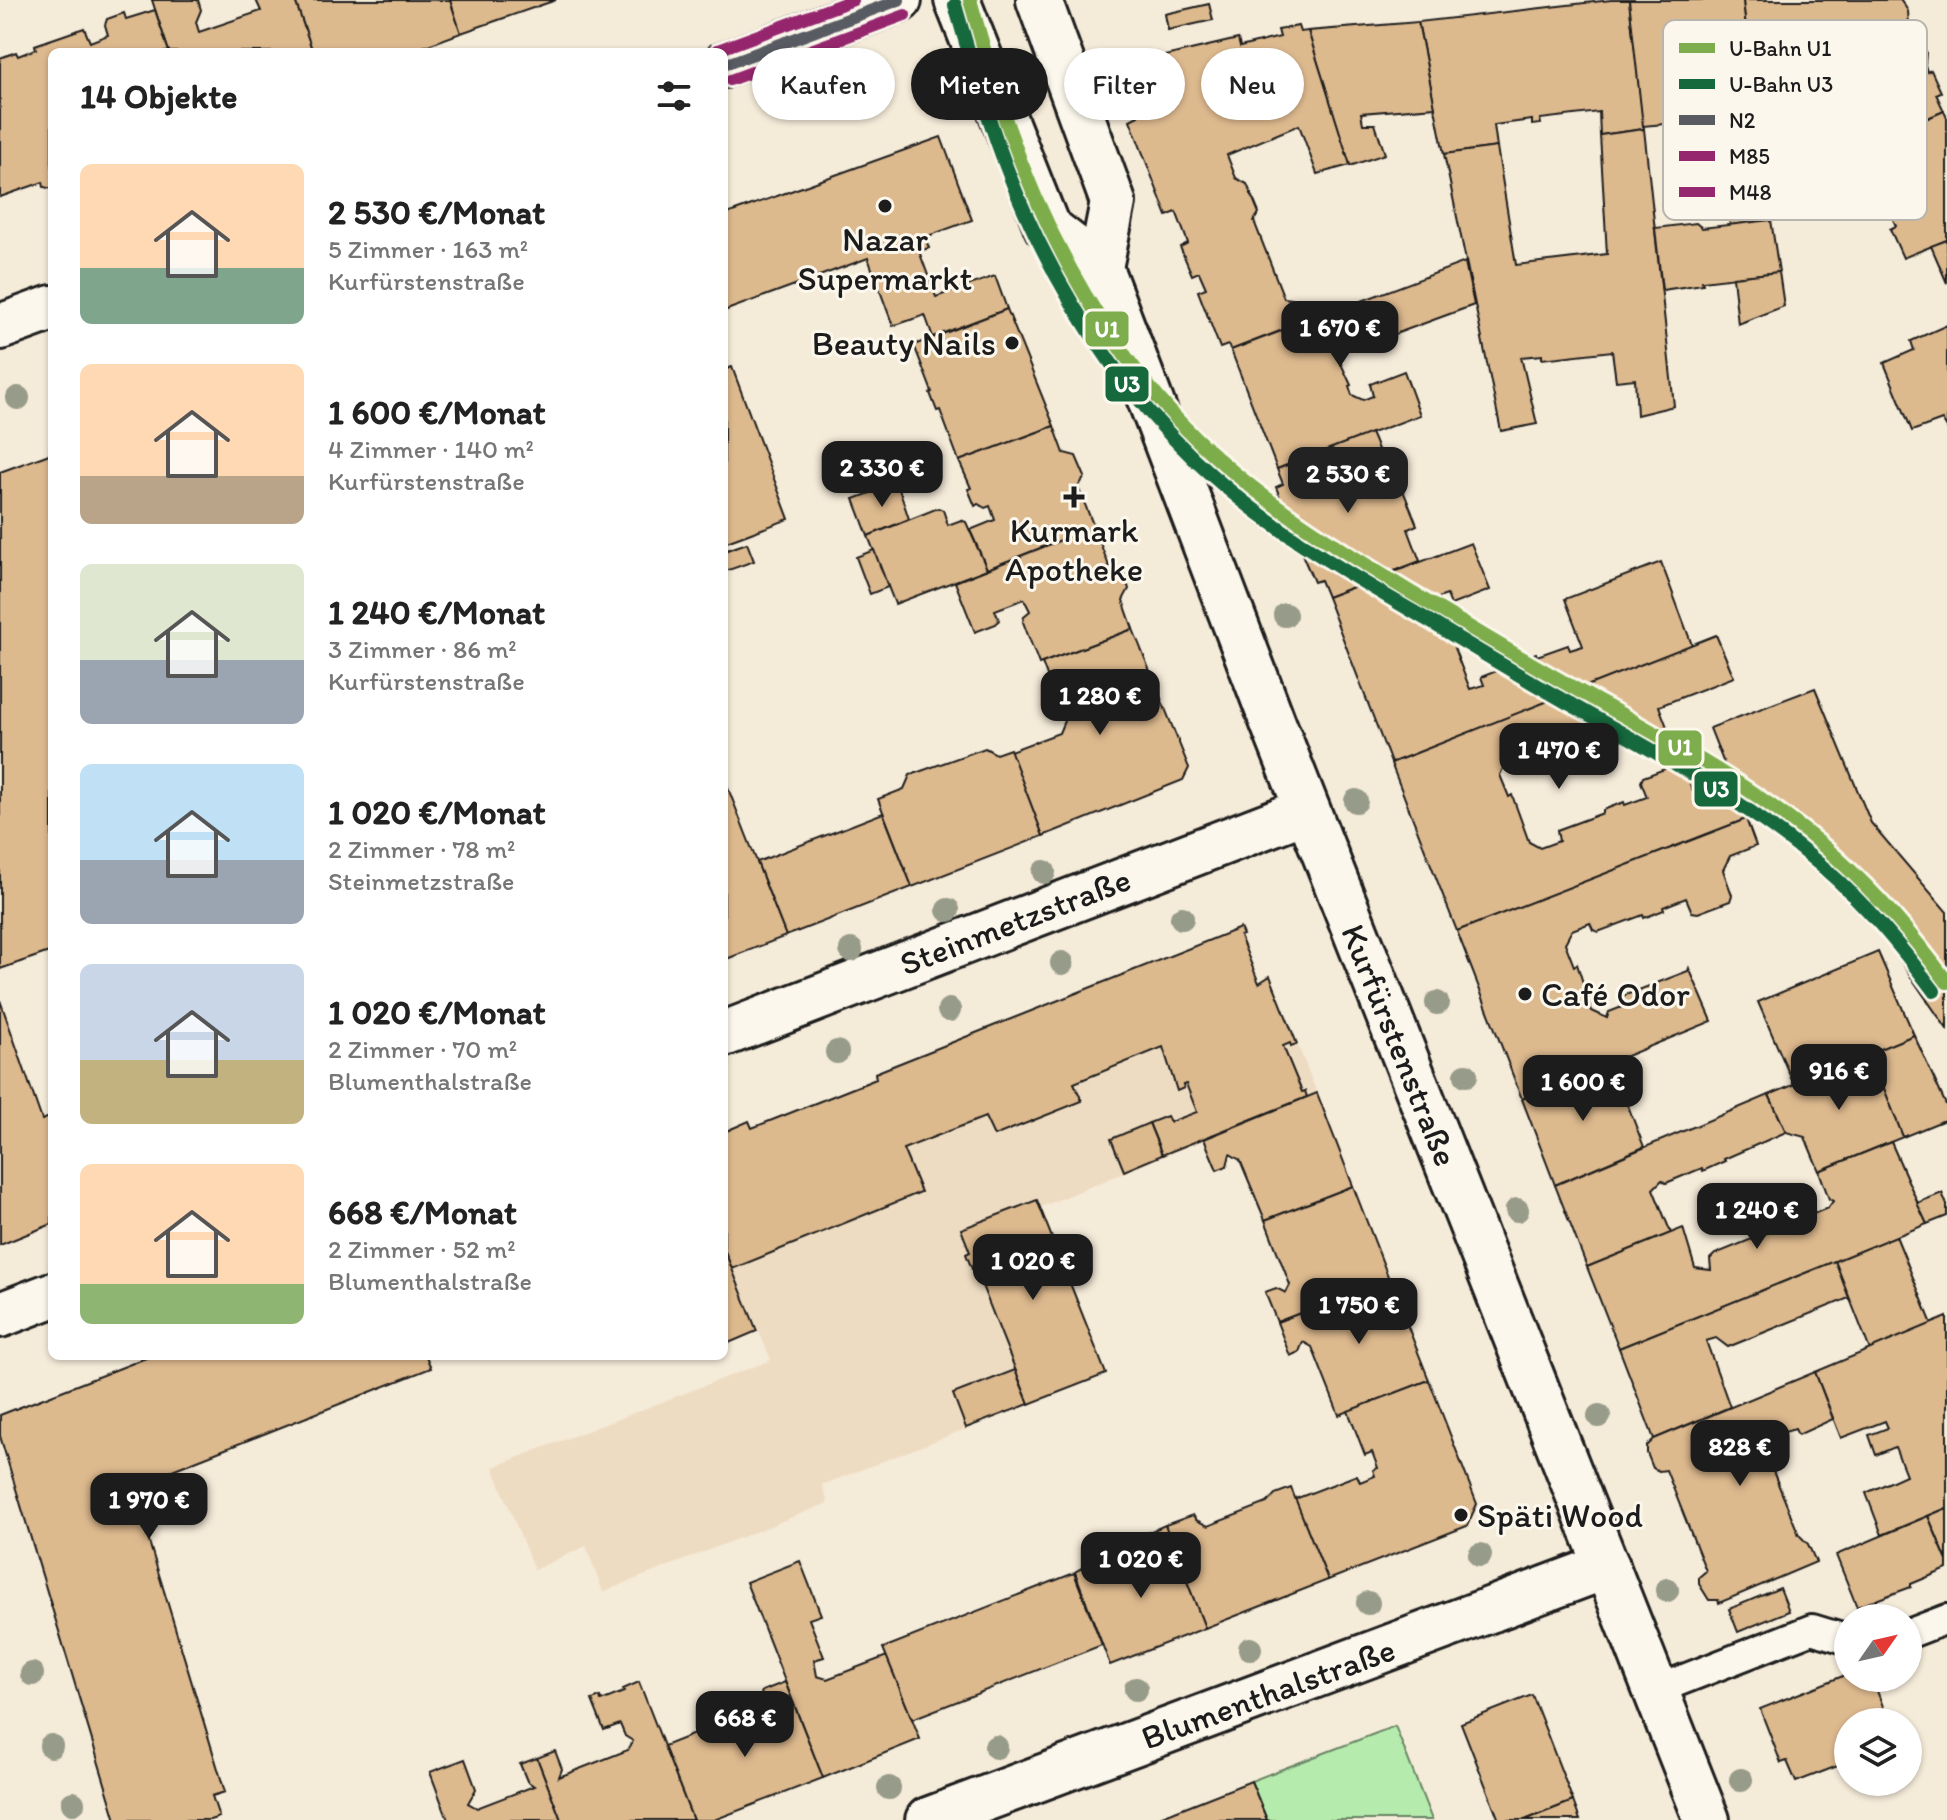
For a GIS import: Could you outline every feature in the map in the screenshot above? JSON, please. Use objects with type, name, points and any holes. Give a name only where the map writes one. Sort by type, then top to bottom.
[{"type":"street","points":[[728,64],[899,0]]},
{"type":"street","points":[[957,0],[1047,227],[1100,268],[1113,202],[1039,0]]},
{"type":"street","name":"Kurfürstenstraße","points":[[1100,268],[1307,810],[1707,1820]]},
{"type":"street","points":[[0,327],[48,309]]},
{"type":"street","name":"Steinmetzstraße","points":[[728,1032],[1307,810]]},
{"type":"street","points":[[0,1315],[48,1297]]},
{"type":"street","name":"Blumenthalstraße","points":[[928,1820],[1607,1566]]},
{"type":"lane","points":[[1922,1629],[1947,1619]]},
{"type":"lane","points":[[1656,1690],[1812,1629],[1834,1636]]},
{"type":"shaded area","points":[[1240,928],[1243,935],[1240,937],[1259,983],[1270,976],[1317,1093],[1041,1207],[1106,1374],[822,1485],[828,1503],[603,1592],[586,1546],[534,1570],[493,1467],[771,1360],[728,1258],[728,1130],[749,1121],[753,1128],[876,1079],[875,1073]]},
{"type":"green space","points":[[1395,1726],[1432,1820],[1267,1820],[1251,1781]]},
{"type":"building","points":[[152,0],[198,0],[201,10],[196,22],[199,32],[261,11],[256,0],[295,0],[312,48],[168,48]]},
{"type":"building","points":[[295,0],[450,0],[461,33],[420,48],[312,48]]},
{"type":"building","points":[[450,0],[556,0],[461,33]]},
{"type":"building","points":[[1629,0],[1644,129],[1600,135],[1599,112],[1540,119],[1541,124],[1532,125],[1532,120],[1494,125],[1497,147],[1444,154],[1418,22]]},
{"type":"building","points":[[1629,0],[1743,0],[1745,20],[1663,20],[1663,124],[1643,126]]},
{"type":"building","points":[[1743,0],[1901,0],[1908,11],[1909,20],[1745,20]]},
{"type":"building","points":[[1209,4],[1213,20],[1168,30],[1165,14]]},
{"type":"building","points":[[155,10],[168,48],[48,48],[48,188],[44,187],[43,182],[0,197],[0,58],[16,52],[18,56],[36,49],[35,45],[84,28],[90,42],[108,35],[107,19],[124,13],[126,19]]},
{"type":"building","points":[[1418,22],[1435,107],[1361,113],[1363,124],[1375,124],[1385,154],[1350,166],[1308,31]]},
{"type":"building","points":[[1298,26],[1300,32],[1308,31],[1350,165],[1317,174],[1299,125],[1227,155],[1236,178],[1247,184],[1259,213],[1254,221],[1284,298],[1298,300],[1306,321],[1231,350],[1228,345],[1220,348],[1198,291],[1206,288],[1199,272],[1192,275],[1180,247],[1188,243],[1177,214],[1167,216],[1130,120],[1185,120],[1185,51],[1238,39],[1240,47],[1280,37],[1278,30]]},
{"type":"building","points":[[1931,70],[1941,92],[1936,94],[1944,111],[1927,118],[1927,72]]},
{"type":"building","points":[[1944,111],[1947,118],[1947,240],[1903,258],[1890,229],[1896,226],[1893,220],[1927,220],[1927,118]]},
{"type":"building","points":[[1644,129],[1674,406],[1637,415],[1635,379],[1616,381],[1612,351],[1542,359],[1542,355],[1521,357],[1537,424],[1501,431],[1444,154],[1497,147],[1516,265],[1607,254],[1600,135]]},
{"type":"building","points":[[941,137],[972,220],[925,237],[929,248],[919,251],[936,297],[995,276],[1007,309],[933,337],[925,315],[893,326],[868,258],[728,310],[728,214]]},
{"type":"building","points":[[1729,220],[1771,220],[1730,225]]},
{"type":"building","points":[[1771,220],[1779,272],[1702,281],[1703,284],[1662,290],[1655,228],[1696,223],[1702,228]]},
{"type":"building","points":[[1947,240],[1947,283],[1931,246]]},
{"type":"building","points":[[1465,262],[1474,305],[1357,348],[1353,339],[1342,342],[1336,353],[1351,385],[1352,395],[1363,400],[1373,396],[1370,384],[1404,371],[1420,415],[1277,469],[1231,350]]},
{"type":"building","points":[[1779,272],[1784,306],[1738,324],[1733,277]]},
{"type":"building","points":[[1007,309],[1054,426],[959,461],[940,410],[937,411],[930,393],[914,345]]},
{"type":"building","points":[[1947,325],[1947,428],[1942,420],[1912,431],[1884,363],[1914,350],[1911,341]]},
{"type":"building","points":[[732,367],[789,519],[728,542],[728,368]]},
{"type":"building","points":[[1054,426],[1064,453],[1076,456],[1085,477],[1078,487],[1094,527],[987,569],[970,530],[995,520],[990,506],[975,506],[959,461]]},
{"type":"building","points":[[1371,433],[1385,466],[1392,463],[1417,525],[1408,529],[1420,561],[1327,597],[1320,580],[1314,582],[1304,559],[1276,487],[1283,484],[1277,469]]},
{"type":"building","points":[[48,454],[48,952],[0,969],[0,472]]},
{"type":"building","points":[[897,483],[909,519],[868,536],[854,499]]},
{"type":"building","points":[[938,508],[943,510],[948,525],[961,520],[966,522],[987,569],[895,604],[868,536]]},
{"type":"building","points":[[1094,527],[1109,566],[1122,569],[1129,589],[1123,600],[1133,629],[1039,664],[1023,622],[1030,611],[1024,599],[995,610],[999,620],[996,624],[975,632],[955,582]]},
{"type":"building","points":[[747,543],[754,561],[728,570],[728,550]]},
{"type":"building","points":[[1471,543],[1490,590],[1451,605],[1447,595],[1435,599],[1470,689],[1484,685],[1481,677],[1515,664],[1514,661],[1568,645],[1570,650],[1583,646],[1565,599],[1661,562],[1692,645],[1391,763],[1327,597]]},
{"type":"building","points":[[874,550],[888,587],[870,594],[856,557]]},
{"type":"building","points":[[1133,629],[1189,768],[1183,780],[1043,836],[1010,751],[1059,733],[1064,721],[1042,663]]},
{"type":"building","points":[[1716,635],[1734,677],[1659,706],[1667,727],[1665,732],[1631,745],[1624,742],[1619,732],[1534,765],[1528,762],[1525,754],[1506,762],[1500,775],[1509,797],[1512,795],[1529,842],[1540,848],[1559,841],[1557,830],[1624,802],[1625,805],[1647,797],[1641,782],[1643,777],[1678,764],[1682,765],[1693,792],[1709,798],[1734,789],[1746,819],[1457,931],[1391,763]]},
{"type":"building","points":[[1815,688],[1871,823],[1947,912],[1947,1029],[1875,925],[1816,866],[1739,801],[1710,728]]},
{"type":"building","points":[[985,748],[996,754],[1010,749],[1043,836],[912,887],[878,799],[904,789],[910,775]]},
{"type":"building","points":[[728,788],[786,936],[728,958]]},
{"type":"building","points":[[883,813],[912,887],[786,936],[757,862]]},
{"type":"building","points":[[1746,819],[1756,846],[1730,856],[1723,870],[1732,895],[1730,901],[1698,913],[1692,912],[1686,898],[1644,918],[1643,915],[1598,932],[1593,930],[1590,923],[1572,930],[1565,943],[1574,966],[1577,964],[1592,1011],[1607,1018],[1609,1012],[1622,1007],[1619,1001],[1623,996],[1689,968],[1712,1021],[1522,1099],[1457,931]]},
{"type":"building","points":[[1240,928],[1243,935],[1240,936],[1259,983],[1270,976],[1297,1044],[1283,1046],[1307,1097],[1162,1155],[1149,1123],[1167,1116],[1170,1122],[1197,1112],[1186,1084],[1177,1091],[1163,1047],[1074,1083],[1082,1101],[994,1136],[985,1117],[903,1149],[921,1192],[732,1269],[728,1259],[728,1130],[749,1121],[752,1128],[876,1079],[875,1073]]},
{"type":"building","points":[[1878,952],[1914,1035],[1794,1085],[1758,1002]]},
{"type":"building","points":[[0,1000],[42,1120],[48,1118],[48,1226],[0,1245]]},
{"type":"building","points":[[1914,1035],[1947,1107],[1947,1119],[1903,1137],[1870,1053]]},
{"type":"building","points":[[1870,1053],[1903,1137],[1819,1171],[1805,1137],[1786,1132],[1769,1095]]},
{"type":"building","points":[[1610,1063],[1619,1084],[1624,1083],[1630,1097],[1625,1098],[1644,1147],[1555,1185],[1522,1099]]},
{"type":"building","points":[[1317,1093],[1353,1186],[1265,1220],[1240,1160],[1230,1154],[1227,1166],[1217,1170],[1204,1139]]},
{"type":"building","points":[[1769,1095],[1786,1132],[1703,1171],[1702,1168],[1666,1183],[1662,1180],[1653,1189],[1671,1233],[1587,1267],[1555,1185]]},
{"type":"building","points":[[1149,1123],[1162,1155],[1124,1171],[1111,1139]]},
{"type":"building","points":[[1891,1142],[1927,1224],[1619,1348],[1587,1267],[1683,1228],[1695,1268],[1711,1270],[1710,1259],[1715,1254],[1828,1208],[1833,1201],[1829,1199],[1819,1171]]},
{"type":"building","points":[[1353,1186],[1389,1279],[1277,1322],[1265,1292],[1276,1288],[1286,1293],[1290,1285],[1265,1220]]},
{"type":"building","points":[[1942,1193],[1947,1216],[1927,1224],[1917,1203]]},
{"type":"building","points":[[1037,1200],[1106,1374],[1029,1404],[975,1268],[972,1269],[966,1254],[970,1252],[961,1229]]},
{"type":"building","points":[[1896,1236],[1932,1324],[1870,1350],[1835,1261]]},
{"type":"building","points":[[728,1259],[757,1331],[728,1343]]},
{"type":"building","points":[[1835,1261],[1849,1298],[1728,1347],[1716,1338],[1706,1341],[1730,1407],[1654,1439],[1619,1348]]},
{"type":"building","points":[[1389,1279],[1429,1380],[1339,1415],[1312,1347],[1303,1342],[1299,1352],[1290,1356],[1277,1322]]},
{"type":"building","points":[[1947,1317],[1947,1508],[1882,1535],[1866,1493],[1906,1475],[1895,1447],[1876,1455],[1869,1435],[1888,1428],[1885,1421],[1841,1438],[1815,1372]]},
{"type":"building","points":[[141,1360],[428,1360],[431,1368],[157,1476],[154,1493],[140,1512],[225,1792],[212,1796],[219,1817],[210,1820],[116,1820],[0,1436],[0,1415]]},
{"type":"building","points":[[1015,1370],[1029,1404],[966,1428],[953,1394]]},
{"type":"building","points":[[1815,1372],[1833,1419],[1798,1435],[1795,1429],[1781,1433],[1768,1429],[1765,1421],[1760,1422],[1759,1437],[1799,1535],[1808,1544],[1816,1562],[1719,1603],[1718,1600],[1709,1600],[1699,1584],[1699,1577],[1706,1571],[1666,1470],[1653,1468],[1647,1446],[1654,1439]]},
{"type":"building","points":[[1429,1380],[1477,1504],[1467,1526],[1328,1580],[1295,1499],[1357,1475],[1360,1482],[1375,1476],[1373,1470],[1378,1468],[1372,1452],[1365,1455],[1348,1411]]},
{"type":"building","points":[[1291,1488],[1328,1580],[1205,1628],[1165,1525],[1193,1515],[1208,1526],[1267,1503],[1275,1494]]},
{"type":"building","points":[[1947,1508],[1947,1561],[1928,1516]]},
{"type":"building","points":[[1928,1516],[1947,1561],[1947,1569],[1911,1584],[1911,1587],[1865,1604],[1856,1604],[1836,1555]]},
{"type":"building","points":[[1165,1525],[1205,1628],[1110,1665],[1075,1572],[1085,1566],[1097,1573],[1138,1557],[1142,1546],[1128,1541]]},
{"type":"building","points":[[800,1561],[821,1615],[809,1619],[824,1657],[814,1660],[817,1676],[827,1679],[887,1656],[920,1739],[823,1778],[746,1582]]},
{"type":"building","points":[[1074,1573],[1102,1645],[912,1719],[883,1648]]},
{"type":"building","points":[[1780,1588],[1789,1611],[1738,1632],[1729,1609]]},
{"type":"building","points":[[1834,1680],[1834,1692],[1877,1692],[1884,1708],[1834,1708],[1834,1767],[1796,1782],[1787,1761],[1781,1763],[1760,1709]]},
{"type":"building","points":[[639,1682],[693,1820],[561,1820],[537,1758],[555,1751],[562,1769],[559,1777],[628,1750],[633,1741],[625,1736],[620,1724],[604,1730],[592,1700],[600,1697],[601,1701]]},
{"type":"building","points":[[785,1682],[823,1778],[714,1820],[693,1820],[664,1746],[757,1709],[762,1691]]},
{"type":"building","points":[[1532,1695],[1573,1801],[1525,1820],[1499,1820],[1461,1723]]},
{"type":"building","points":[[537,1758],[561,1820],[448,1820],[430,1772],[465,1759],[476,1789],[468,1803],[477,1808],[534,1786],[527,1781],[520,1764]]},
{"type":"building","points":[[1251,1781],[1267,1820],[1152,1820]]},
{"type":"building","points":[[1573,1801],[1580,1820],[1525,1820]]},
{"type":"metro line","name":"U1","points":[[970,0],[1007,124],[1056,241],[1121,350],[1174,416],[1256,490],[1347,553],[1526,661],[1706,763],[1774,808],[1837,858],[1867,887],[1909,933],[1947,982]]},
{"type":"metro line","name":"U3","points":[[955,5],[1003,159],[1040,244],[1097,343],[1167,432],[1220,483],[1276,526],[1335,565],[1664,757],[1763,820],[1854,896],[1896,942],[1934,991]]},
{"type":"transit line","name":"M48","points":[[723,48],[853,0]]},
{"type":"transit line","name":"N2","points":[[728,64],[899,0]]},
{"type":"transit line","name":"M85","points":[[730,80],[905,15]]},
{"type":"place","name":"Nazar Supermarkt","points":[[885,206]]},
{"type":"place","name":"Beauty Nails","points":[[1012,343]]},
{"type":"place","name":"Kurmark Apotheke","points":[[1074,497]]},
{"type":"place","name":"Café Odor","points":[[1525,994]]},
{"type":"place","name":"Späti Wood","points":[[1461,1515]]}]
